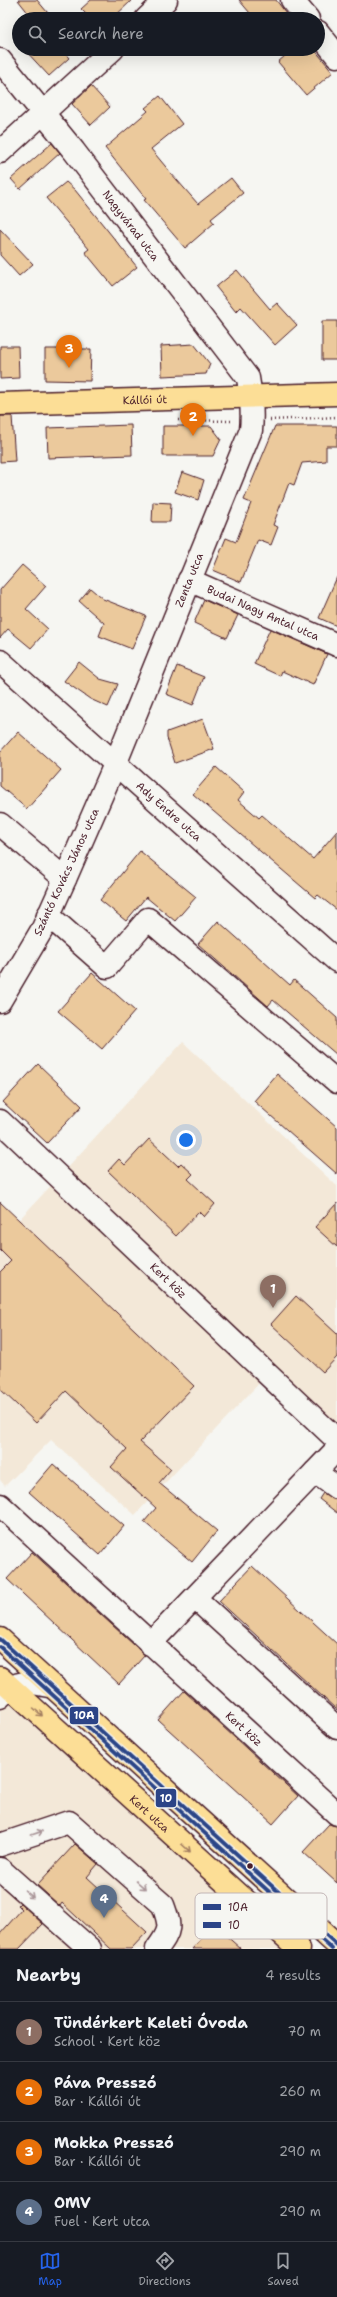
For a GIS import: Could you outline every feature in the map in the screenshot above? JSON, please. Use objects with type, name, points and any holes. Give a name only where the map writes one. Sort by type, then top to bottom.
[{"type":"main road","name":"Kállói út","points":[[0,404],[337,394]]},
{"type":"main road","points":[[0,1639],[280,1893]]},
{"type":"main road","name":"Kert utca","points":[[3,1687],[236,1893]]},
{"type":"main road","points":[[327,1936],[337,1945]]},
{"type":"main road","name":"Kert utca","points":[[288,1939],[299,1949]]},
{"type":"street","points":[[153,12],[166,0]]},
{"type":"street","points":[[292,0],[302,12]]},
{"type":"street","points":[[325,41],[337,56]]},
{"type":"street","points":[[0,152],[105,56]]},
{"type":"street","name":"Nagyvárad utca","points":[[0,60],[41,113],[74,151],[248,378],[252,396]]},
{"type":"street","name":"Zenta utca","points":[[116,762],[251,430],[252,396]]},
{"type":"street","name":"Budai Nagy Antal utca","points":[[189,580],[337,645]]},
{"type":"street","name":"Ady Endre utca","points":[[0,661],[116,762],[337,961]]},
{"type":"street","name":"Szántó Kovács János utca","points":[[0,1001],[48,915],[116,762]]},
{"type":"street","points":[[0,824],[65,879]]},
{"type":"street","points":[[48,915],[107,967],[148,919],[337,1082]]},
{"type":"street","name":"Kert köz","points":[[0,1121],[337,1440]]},
{"type":"street","points":[[150,1644],[337,1449]]},
{"type":"street","points":[[315,1472],[337,1488]]},
{"type":"street","name":"Kert köz","points":[[0,1505],[337,1814]]},
{"type":"street","points":[[194,1598],[337,1728]]},
{"type":"street","points":[[3,1687],[32,1682],[54,1687]]},
{"type":"street","points":[[0,1846],[70,1822],[163,1905],[170,1924],[165,1938],[157,1949]]},
{"type":"street","points":[[0,1868],[90,1949]]},
{"type":"shaded area","points":[[183,1042],[337,1186],[337,1429],[64,1171]]},
{"type":"shaded area","points":[[59,1177],[267,1375],[135,1515],[51,1440],[5,1486],[0,1480],[0,1240]]},
{"type":"shaded area","points":[[0,1690],[223,1893],[195,1893],[195,1939],[274,1939],[285,1949],[0,1949]]},
{"type":"building","points":[[18,0],[37,0],[47,12],[27,12]]},
{"type":"building","points":[[91,0],[132,0],[119,12],[84,12],[81,9]]},
{"type":"building","points":[[239,0],[276,0],[285,12],[249,12]]},
{"type":"building","points":[[30,56],[67,56],[69,58],[49,76]]},
{"type":"building","points":[[285,56],[320,56],[333,72],[306,95],[278,62]]},
{"type":"building","points":[[91,86],[110,107],[91,125],[72,104]]},
{"type":"building","points":[[160,96],[182,124],[151,149],[170,172],[198,204],[231,178],[243,193],[211,219],[214,223],[185,248],[144,200],[146,199],[105,148],[148,111],[145,108]]},
{"type":"building","points":[[52,143],[60,153],[20,189],[11,179]]},
{"type":"building","points":[[66,182],[75,190],[137,267],[113,286],[85,252],[89,249],[46,198]]},
{"type":"building","points":[[0,229],[33,264],[19,276],[0,255]]},
{"type":"building","points":[[237,270],[270,309],[277,303],[297,325],[275,345],[241,307],[236,312],[216,287]]},
{"type":"building","points":[[322,321],[337,321],[337,360],[322,360]]},
{"type":"building","points":[[194,344],[210,364],[206,374],[162,376],[161,346]]},
{"type":"building","points":[[0,346],[18,346],[19,378],[0,379]]},
{"type":"building","points":[[45,349],[91,349],[90,381],[45,380]]},
{"type":"building","points":[[0,416],[12,416],[15,461],[0,462]]},
{"type":"building","points":[[131,425],[132,455],[48,458],[47,428]]},
{"type":"building","points":[[163,426],[211,426],[221,439],[213,456],[163,456]]},
{"type":"building","points":[[275,426],[337,426],[337,446],[326,446],[326,461],[302,463],[294,485],[289,483],[273,525],[278,527],[271,545],[258,540],[241,582],[213,570],[226,538],[236,542],[251,503],[244,500]]},
{"type":"building","points":[[182,472],[204,480],[198,500],[175,492]]},
{"type":"building","points":[[153,502],[171,503],[170,522],[152,522]]},
{"type":"building","points":[[22,565],[46,586],[26,609],[48,629],[31,648],[8,629],[0,638],[0,590]]},
{"type":"building","points":[[337,577],[337,626],[319,618]]},
{"type":"building","points":[[90,588],[103,599],[146,616],[132,649],[99,636],[104,623],[79,601]]},
{"type":"building","points":[[204,600],[238,615],[227,638],[194,623]]},
{"type":"building","points":[[270,629],[327,654],[313,685],[282,671],[280,676],[254,664]]},
{"type":"building","points":[[79,662],[100,679],[118,684],[108,707],[90,699],[64,681]]},
{"type":"building","points":[[177,666],[204,677],[193,705],[166,694]]},
{"type":"building","points":[[203,719],[214,749],[175,763],[167,738],[167,732]]},
{"type":"building","points":[[18,732],[61,770],[27,809],[0,786],[0,752]]},
{"type":"building","points":[[216,767],[244,792],[238,800],[259,818],[262,815],[313,859],[337,831],[337,910],[318,895],[315,898],[193,794]]},
{"type":"building","points":[[140,851],[196,897],[175,921],[146,897],[126,921],[100,900]]},
{"type":"building","points":[[218,921],[290,985],[294,980],[337,1018],[337,1055],[273,1000],[268,1006],[198,944]]},
{"type":"building","points":[[92,973],[135,1011],[102,1049],[58,1011]]},
{"type":"building","points":[[38,1064],[82,1106],[47,1143],[3,1102]]},
{"type":"building","points":[[277,1074],[337,1127],[337,1174],[254,1101]]},
{"type":"building","points":[[149,1139],[178,1166],[181,1163],[193,1174],[188,1179],[215,1204],[204,1217],[199,1212],[176,1236],[108,1171],[119,1159],[125,1165]]},
{"type":"building","points":[[0,1202],[194,1386],[140,1442],[171,1469],[159,1483],[217,1531],[192,1562],[144,1522],[156,1508],[111,1467],[127,1449],[66,1391],[36,1423],[0,1389],[0,1272],[11,1261],[0,1250]]},
{"type":"building","points":[[337,1203],[337,1247],[315,1227]]},
{"type":"building","points":[[296,1296],[337,1334],[337,1357],[323,1372],[271,1324]]},
{"type":"building","points":[[53,1464],[124,1526],[100,1555],[29,1492]]},
{"type":"building","points":[[323,1493],[337,1500],[337,1513],[319,1499]]},
{"type":"building","points":[[32,1552],[145,1655],[119,1684],[7,1579]]},
{"type":"building","points":[[252,1566],[337,1644],[337,1710],[219,1601]]},
{"type":"building","points":[[184,1691],[298,1796],[273,1824],[158,1720]]},
{"type":"building","points":[[329,1824],[337,1826],[337,1883],[303,1852]]},
{"type":"building","points":[[75,1844],[98,1864],[87,1877],[147,1932],[131,1949],[111,1949],[62,1903],[60,1906],[37,1885]]},
{"type":"building","points":[[20,1903],[43,1924],[19,1949],[0,1949],[0,1934],[22,1909],[18,1905]]},
{"type":"building","points":[[201,1939],[230,1939],[241,1949],[192,1949]]},
{"type":"transit line","name":"10A","points":[[0,1639],[280,1893]]},
{"type":"transit line","name":"10","points":[[0,1647],[270,1893]]},
{"type":"transit line","name":"10A","points":[[327,1936],[337,1945]]},
{"type":"transit line","name":"10","points":[[321,1939],[332,1949]]},
{"type":"place","name":"Mokka Presszó","points":[[69,368]]},
{"type":"place","name":"Páva Presszó","points":[[193,436]]},
{"type":"place","name":"Tündérkert Keleti Óvoda","points":[[273,1308]]},
{"type":"place","name":"OMV","points":[[104,1918]]}]
